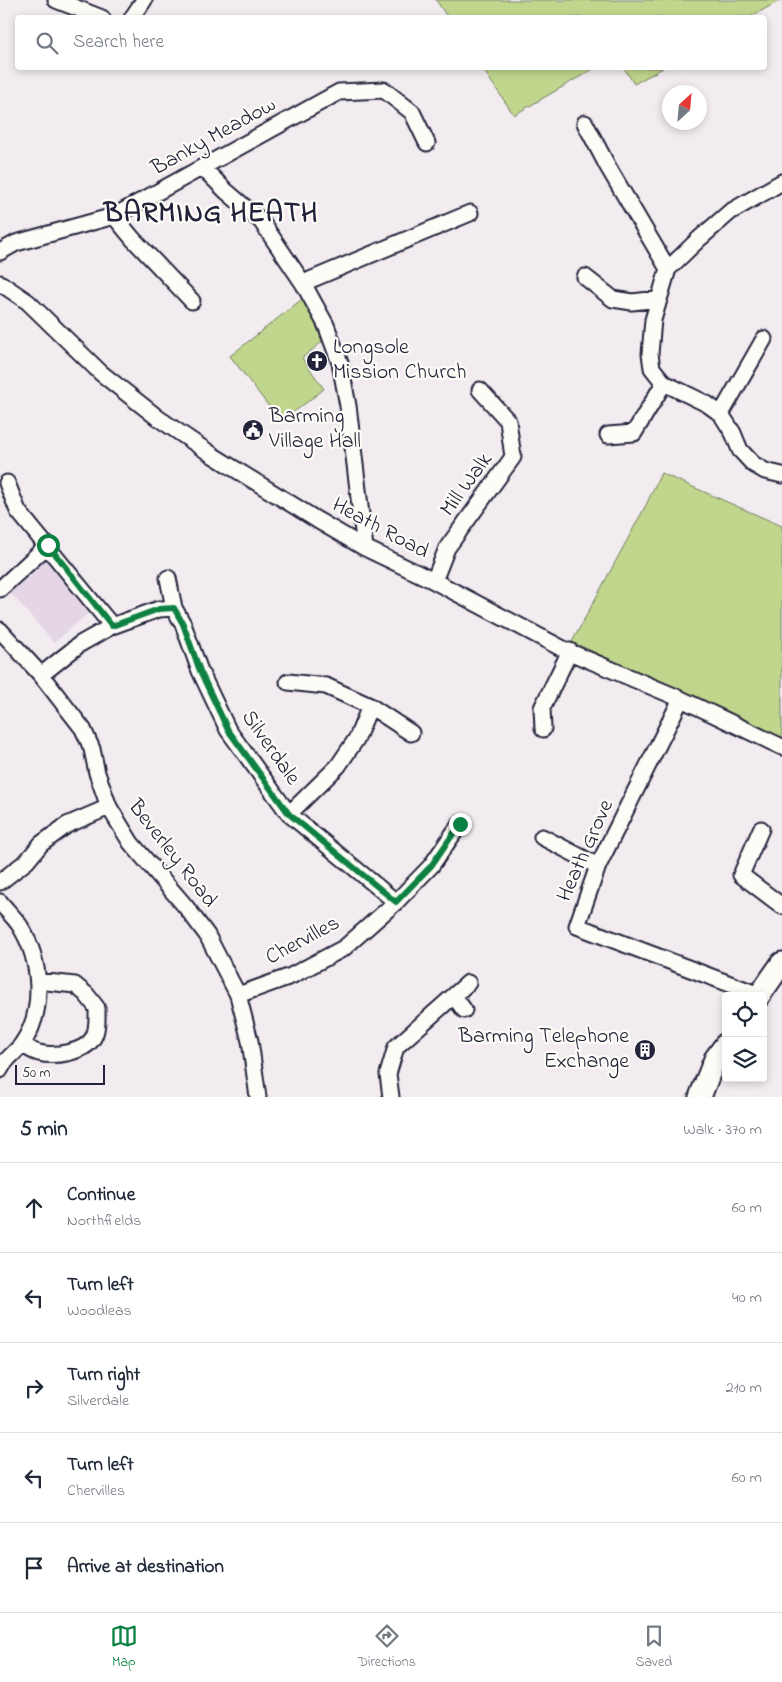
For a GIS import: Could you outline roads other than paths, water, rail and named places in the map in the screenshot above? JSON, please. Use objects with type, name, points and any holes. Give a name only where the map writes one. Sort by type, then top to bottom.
[{"type":"main road","points":[[761,992],[782,963]]},
{"type":"main road","points":[[700,1097],[715,1059],[722,1049]]},
{"type":"street","points":[[56,0],[94,15]]},
{"type":"street","points":[[134,15],[144,0]]},
{"type":"street","name":"Banky Meadow","points":[[0,252],[16,243],[114,216],[339,92],[384,90],[412,112],[427,143]]},
{"type":"street","points":[[585,123],[608,167],[668,269]]},
{"type":"street","points":[[203,168],[261,221],[303,283],[326,325],[340,363],[348,406],[365,548]]},
{"type":"street","points":[[782,182],[730,212],[668,269],[653,320],[650,354],[652,368],[664,382],[707,404],[721,414],[733,432],[740,450],[753,464],[765,471],[782,475]]},
{"type":"street","points":[[303,283],[470,213]]},
{"type":"street","points":[[114,216],[133,239],[192,301]]},
{"type":"street","points":[[585,277],[613,299],[632,302],[659,299]]},
{"type":"street","name":"Heath Road","points":[[0,283],[28,302],[101,373],[158,418],[246,476],[365,548],[570,651],[681,699],[782,746]]},
{"type":"street","points":[[721,414],[764,339]]},
{"type":"street","points":[[608,434],[634,433],[664,382]]},
{"type":"street","name":"Mill Walk","points":[[434,581],[447,548],[513,457],[508,421],[480,390]]},
{"type":"street","points":[[7,483],[18,511],[48,545],[112,626]]},
{"type":"street","points":[[0,589],[48,545]]},
{"type":"street","name":"Silverdale","points":[[168,578],[174,608],[183,624],[200,671],[228,730],[289,814],[396,902]]},
{"type":"street","points":[[41,675],[80,644],[112,626],[159,609],[174,608]]},
{"type":"street","name":"Beverley Road","points":[[0,630],[41,675],[83,729],[92,749],[97,772],[109,807],[130,842],[207,935],[238,995],[250,1041],[258,1097]]},
{"type":"street","points":[[543,728],[542,708],[570,651]]},
{"type":"street","points":[[288,682],[326,686],[370,706],[412,733]]},
{"type":"street","name":"Heath Grove","points":[[681,699],[598,866],[577,926],[751,992]]},
{"type":"street","points":[[289,814],[338,766],[357,738],[370,706]]},
{"type":"street","points":[[0,882],[27,861],[41,844],[67,825],[109,807]]},
{"type":"street","name":"Chervilles","points":[[238,995],[291,976],[344,948],[396,902],[431,866],[460,824]]},
{"type":"street","points":[[761,829],[741,875],[782,906]]},
{"type":"street","points":[[542,836],[598,866]]},
{"type":"street","points":[[0,902],[20,926],[32,953],[38,981],[38,1001],[32,1023],[22,1044],[5,1060],[0,1070]]},
{"type":"street","points":[[22,1044],[38,1053],[63,1055],[79,1049],[92,1039],[94,1032],[97,1008],[86,994],[75,985],[38,981]]},
{"type":"street","points":[[391,1097],[388,1074],[396,1046],[468,983]]},
{"type":"street","points":[[454,996],[464,1010]]},
{"type":"place","name":"Longsole Mission Church","points":[[317,361]]},
{"type":"place","name":"Barming Village Hall","points":[[253,430]]},
{"type":"place","name":"Barming Telephone Exchange","points":[[645,1050]]},
{"type":"district","name":"BARMING HEATH","points":[[211,214]]}]
